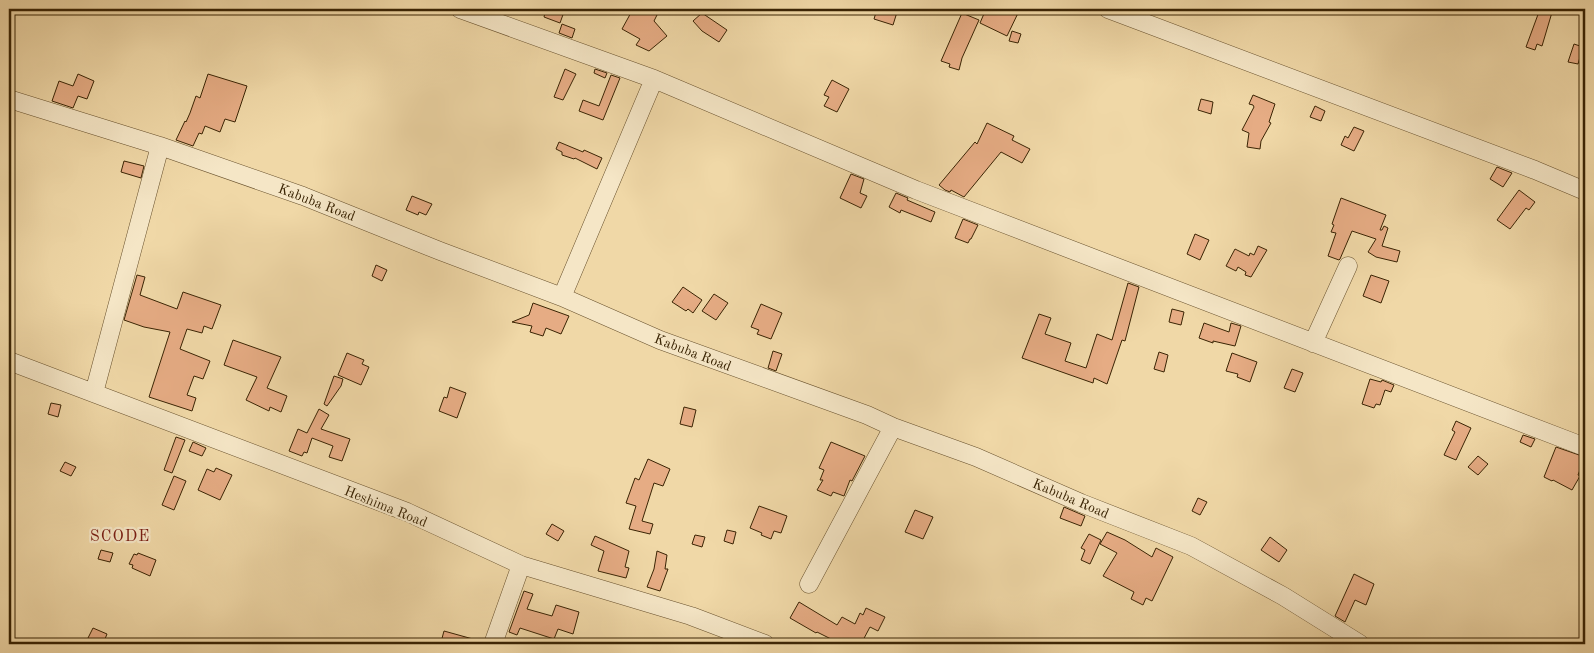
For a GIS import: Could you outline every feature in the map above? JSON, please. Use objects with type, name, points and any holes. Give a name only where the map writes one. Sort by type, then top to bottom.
[{"type":"street","points":[[1108,9],[1535,170],[1585,191]]},
{"type":"street","points":[[468,10],[654,79],[916,190],[1585,447]]},
{"type":"street","points":[[562,297],[654,79]]},
{"type":"street","name":"Kabuba Road","points":[[9,99],[160,146],[303,196],[562,297],[660,340],[867,415],[893,427],[976,457],[1081,503],[1191,546],[1283,596],[1360,644]]},
{"type":"street","points":[[94,393],[160,146]]},
{"type":"street","points":[[1313,343],[1348,266]]},
{"type":"street","name":"Heshima Road","points":[[9,361],[407,512],[521,565],[691,616],[765,644]]},
{"type":"street","points":[[809,584],[893,427]]},
{"type":"street","points":[[493,644],[521,565]]},
{"type":"building","points":[[546,9],[565,9],[560,23],[544,17]]},
{"type":"building","points":[[633,9],[660,9],[654,21],[667,36],[649,51],[636,45],[640,39],[622,29]]},
{"type":"building","points":[[877,9],[898,9],[893,25],[874,19]]},
{"type":"building","points":[[986,9],[1020,9],[1007,36],[980,23]]},
{"type":"building","points":[[1540,9],[1553,9],[1542,46],[1537,44],[1535,50],[1526,47]]},
{"type":"building","points":[[702,13],[727,30],[719,42],[702,31],[693,21]]},
{"type":"building","points":[[962,13],[979,20],[962,58],[959,70],[949,67],[950,64],[941,61]]},
{"type":"building","points":[[562,24],[575,29],[572,38],[559,33]]},
{"type":"building","points":[[1012,31],[1021,34],[1018,43],[1009,41]]},
{"type":"building","points":[[1574,44],[1583,47],[1578,64],[1568,62]]},
{"type":"building","points":[[565,69],[576,74],[563,100],[554,97]]},
{"type":"building","points":[[595,69],[607,73],[605,78],[594,73]]},
{"type":"building","points":[[78,74],[94,81],[87,99],[78,96],[73,108],[52,101],[59,81],[73,86]]},
{"type":"building","points":[[208,74],[247,86],[235,122],[225,119],[220,132],[205,126],[202,134],[199,133],[193,146],[176,140],[186,122],[196,96],[200,98]]},
{"type":"building","points":[[611,75],[620,78],[603,120],[579,111],[583,100],[599,106]]},
{"type":"building","points":[[832,80],[849,89],[837,112],[824,106],[829,97],[824,95]]},
{"type":"building","points":[[1253,95],[1275,104],[1269,122],[1271,123],[1261,141],[1260,149],[1247,147],[1249,133],[1242,130],[1254,107],[1249,104]]},
{"type":"building","points":[[1201,99],[1213,102],[1211,114],[1198,110]]},
{"type":"building","points":[[1315,106],[1325,111],[1321,121],[1310,117]]},
{"type":"building","points":[[987,123],[1014,136],[1012,140],[1030,149],[1022,163],[1001,152],[964,197],[951,190],[950,192],[945,190],[939,185],[975,142],[977,144]]},
{"type":"building","points":[[1354,127],[1364,131],[1354,151],[1341,145],[1345,136],[1348,138]]},
{"type":"building","points":[[559,142],[602,158],[597,169],[575,158],[562,155],[562,152],[556,149]]},
{"type":"building","points":[[124,161],[144,166],[141,178],[121,172]]},
{"type":"building","points":[[1497,167],[1512,173],[1503,187],[1490,179]]},
{"type":"building","points":[[851,174],[864,179],[860,193],[867,196],[861,208],[840,198]]},
{"type":"building","points":[[1519,190],[1535,202],[1529,210],[1526,208],[1510,229],[1497,220]]},
{"type":"building","points":[[896,193],[935,212],[931,222],[901,210],[900,213],[889,207]]},
{"type":"building","points":[[412,196],[432,204],[426,215],[419,212],[418,215],[406,210]]},
{"type":"building","points":[[1341,198],[1386,215],[1380,230],[1384,226],[1388,228],[1382,246],[1400,251],[1397,262],[1376,257],[1368,252],[1376,239],[1352,231],[1340,259],[1328,256],[1336,233],[1331,232],[1334,225],[1332,224]]},
{"type":"building","points":[[963,219],[978,225],[968,243],[955,238]]},
{"type":"building","points":[[1195,234],[1209,240],[1200,260],[1187,254]]},
{"type":"building","points":[[1258,246],[1267,250],[1251,277],[1245,275],[1246,272],[1238,267],[1236,271],[1226,266],[1235,249],[1249,256],[1250,253],[1254,255]]},
{"type":"building","points":[[376,265],[387,270],[382,281],[372,276]]},
{"type":"building","points":[[137,275],[145,277],[140,295],[177,309],[183,292],[221,305],[212,329],[204,326],[202,333],[187,329],[180,349],[210,361],[203,379],[194,376],[187,395],[196,398],[192,411],[149,397],[170,332],[144,327],[124,320]]},
{"type":"building","points":[[1371,275],[1389,281],[1381,303],[1363,296]]},
{"type":"building","points":[[1128,283],[1139,287],[1125,341],[1122,340],[1107,384],[1094,378],[1093,383],[1022,358],[1039,314],[1051,318],[1045,334],[1071,343],[1065,361],[1086,368],[1097,334],[1112,340]]},
{"type":"building","points":[[683,287],[702,300],[693,313],[672,302]]},
{"type":"building","points":[[714,294],[728,303],[716,320],[702,311]]},
{"type":"building","points":[[533,303],[569,316],[561,334],[546,328],[543,336],[530,332],[532,326],[512,322],[529,315]]},
{"type":"building","points":[[761,304],[782,313],[771,339],[757,334],[759,330],[751,327]]},
{"type":"building","points":[[1172,309],[1184,312],[1181,325],[1169,322]]},
{"type":"building","points":[[1204,323],[1229,332],[1231,323],[1241,326],[1235,346],[1213,341],[1213,343],[1199,338]]},
{"type":"building","points":[[233,340],[281,357],[267,388],[287,396],[281,412],[270,407],[269,411],[246,400],[257,377],[224,365]]},
{"type":"building","points":[[773,351],[782,354],[776,371],[768,368]]},
{"type":"building","points":[[1159,352],[1168,355],[1164,372],[1154,369]]},
{"type":"building","points":[[347,353],[364,360],[362,364],[369,367],[361,385],[338,375]]},
{"type":"building","points":[[1232,353],[1257,362],[1250,382],[1237,377],[1238,374],[1226,371]]},
{"type":"building","points":[[1292,369],[1303,373],[1295,392],[1284,388]]},
{"type":"building","points":[[334,376],[343,379],[341,386],[327,406],[324,404]]},
{"type":"building","points":[[1370,379],[1381,382],[1382,380],[1394,385],[1391,392],[1385,390],[1380,405],[1376,404],[1374,408],[1362,404]]},
{"type":"building","points":[[450,387],[466,393],[457,418],[439,411],[444,397],[447,398]]},
{"type":"building","points":[[51,403],[61,405],[58,417],[48,414]]},
{"type":"building","points":[[684,407],[696,410],[692,427],[680,424]]},
{"type":"building","points":[[319,409],[329,415],[321,429],[350,439],[342,461],[329,457],[333,446],[312,438],[307,453],[304,452],[302,456],[289,451],[298,429],[307,433]]},
{"type":"building","points":[[1456,421],[1471,428],[1456,460],[1444,455],[1455,432],[1452,430]]},
{"type":"building","points":[[1523,435],[1535,439],[1531,447],[1520,442]]},
{"type":"building","points":[[176,437],[185,440],[172,473],[164,470]]},
{"type":"building","points":[[193,442],[206,448],[202,456],[189,451]]},
{"type":"building","points":[[831,442],[865,456],[852,481],[850,480],[844,496],[833,492],[831,496],[817,490],[823,480],[820,480],[824,470],[819,468]]},
{"type":"building","points":[[1556,447],[1585,457],[1578,475],[1580,476],[1572,490],[1544,477]]},
{"type":"building","points":[[1478,456],[1488,464],[1478,475],[1468,467]]},
{"type":"building","points":[[648,459],[670,469],[663,486],[654,483],[642,521],[653,524],[650,534],[629,529],[636,506],[626,503],[635,478],[639,480]]},
{"type":"building","points":[[65,462],[76,467],[71,476],[60,471]]},
{"type":"building","points":[[216,468],[232,475],[220,500],[198,490],[207,469],[214,472]]},
{"type":"building","points":[[174,476],[186,481],[174,510],[162,505]]},
{"type":"building","points":[[1198,498],[1207,502],[1200,515],[1192,511]]},
{"type":"building","points":[[759,506],[787,516],[781,533],[774,531],[771,539],[750,528]]},
{"type":"building","points":[[1064,507],[1085,516],[1081,526],[1060,518]]},
{"type":"building","points":[[915,510],[933,517],[923,539],[905,532]]},
{"type":"building","points":[[552,524],[564,531],[558,541],[546,534]]},
{"type":"building","points":[[727,530],[736,532],[733,544],[724,541]]},
{"type":"building","points":[[1107,532],[1125,540],[1152,557],[1156,548],[1173,557],[1152,601],[1146,598],[1143,605],[1131,599],[1134,592],[1103,576],[1117,553],[1100,544]]},
{"type":"building","points":[[1089,534],[1101,540],[1090,564],[1081,560],[1085,550],[1081,548]]},
{"type":"building","points":[[695,535],[705,537],[702,547],[692,544]]},
{"type":"building","points":[[595,536],[629,551],[625,567],[629,568],[626,578],[598,571],[604,551],[591,545]]},
{"type":"building","points":[[1270,537],[1287,550],[1279,562],[1261,550]]},
{"type":"building","points":[[101,550],[113,553],[110,562],[98,559]]},
{"type":"building","points":[[657,551],[667,555],[665,569],[668,569],[660,591],[647,587],[654,569]]},
{"type":"building","points":[[138,553],[156,560],[150,576],[132,568],[133,565],[129,564],[134,554],[137,555]]},
{"type":"building","points":[[1354,574],[1374,584],[1366,605],[1355,600],[1345,622],[1335,616]]},
{"type":"building","points":[[524,591],[533,594],[527,609],[552,616],[556,605],[579,612],[573,634],[558,629],[554,639],[520,628],[517,635],[509,632]]},
{"type":"building","points":[[799,602],[837,625],[842,617],[855,624],[860,613],[863,615],[866,608],[885,617],[878,631],[870,627],[861,644],[841,644],[816,633],[790,618]]},
{"type":"building","points":[[93,628],[107,634],[103,644],[85,644]]},
{"type":"building","points":[[444,631],[480,641],[480,644],[450,644],[441,642]]},
{"type":"district","name":"SCODE","points":[[120,535]]}]
